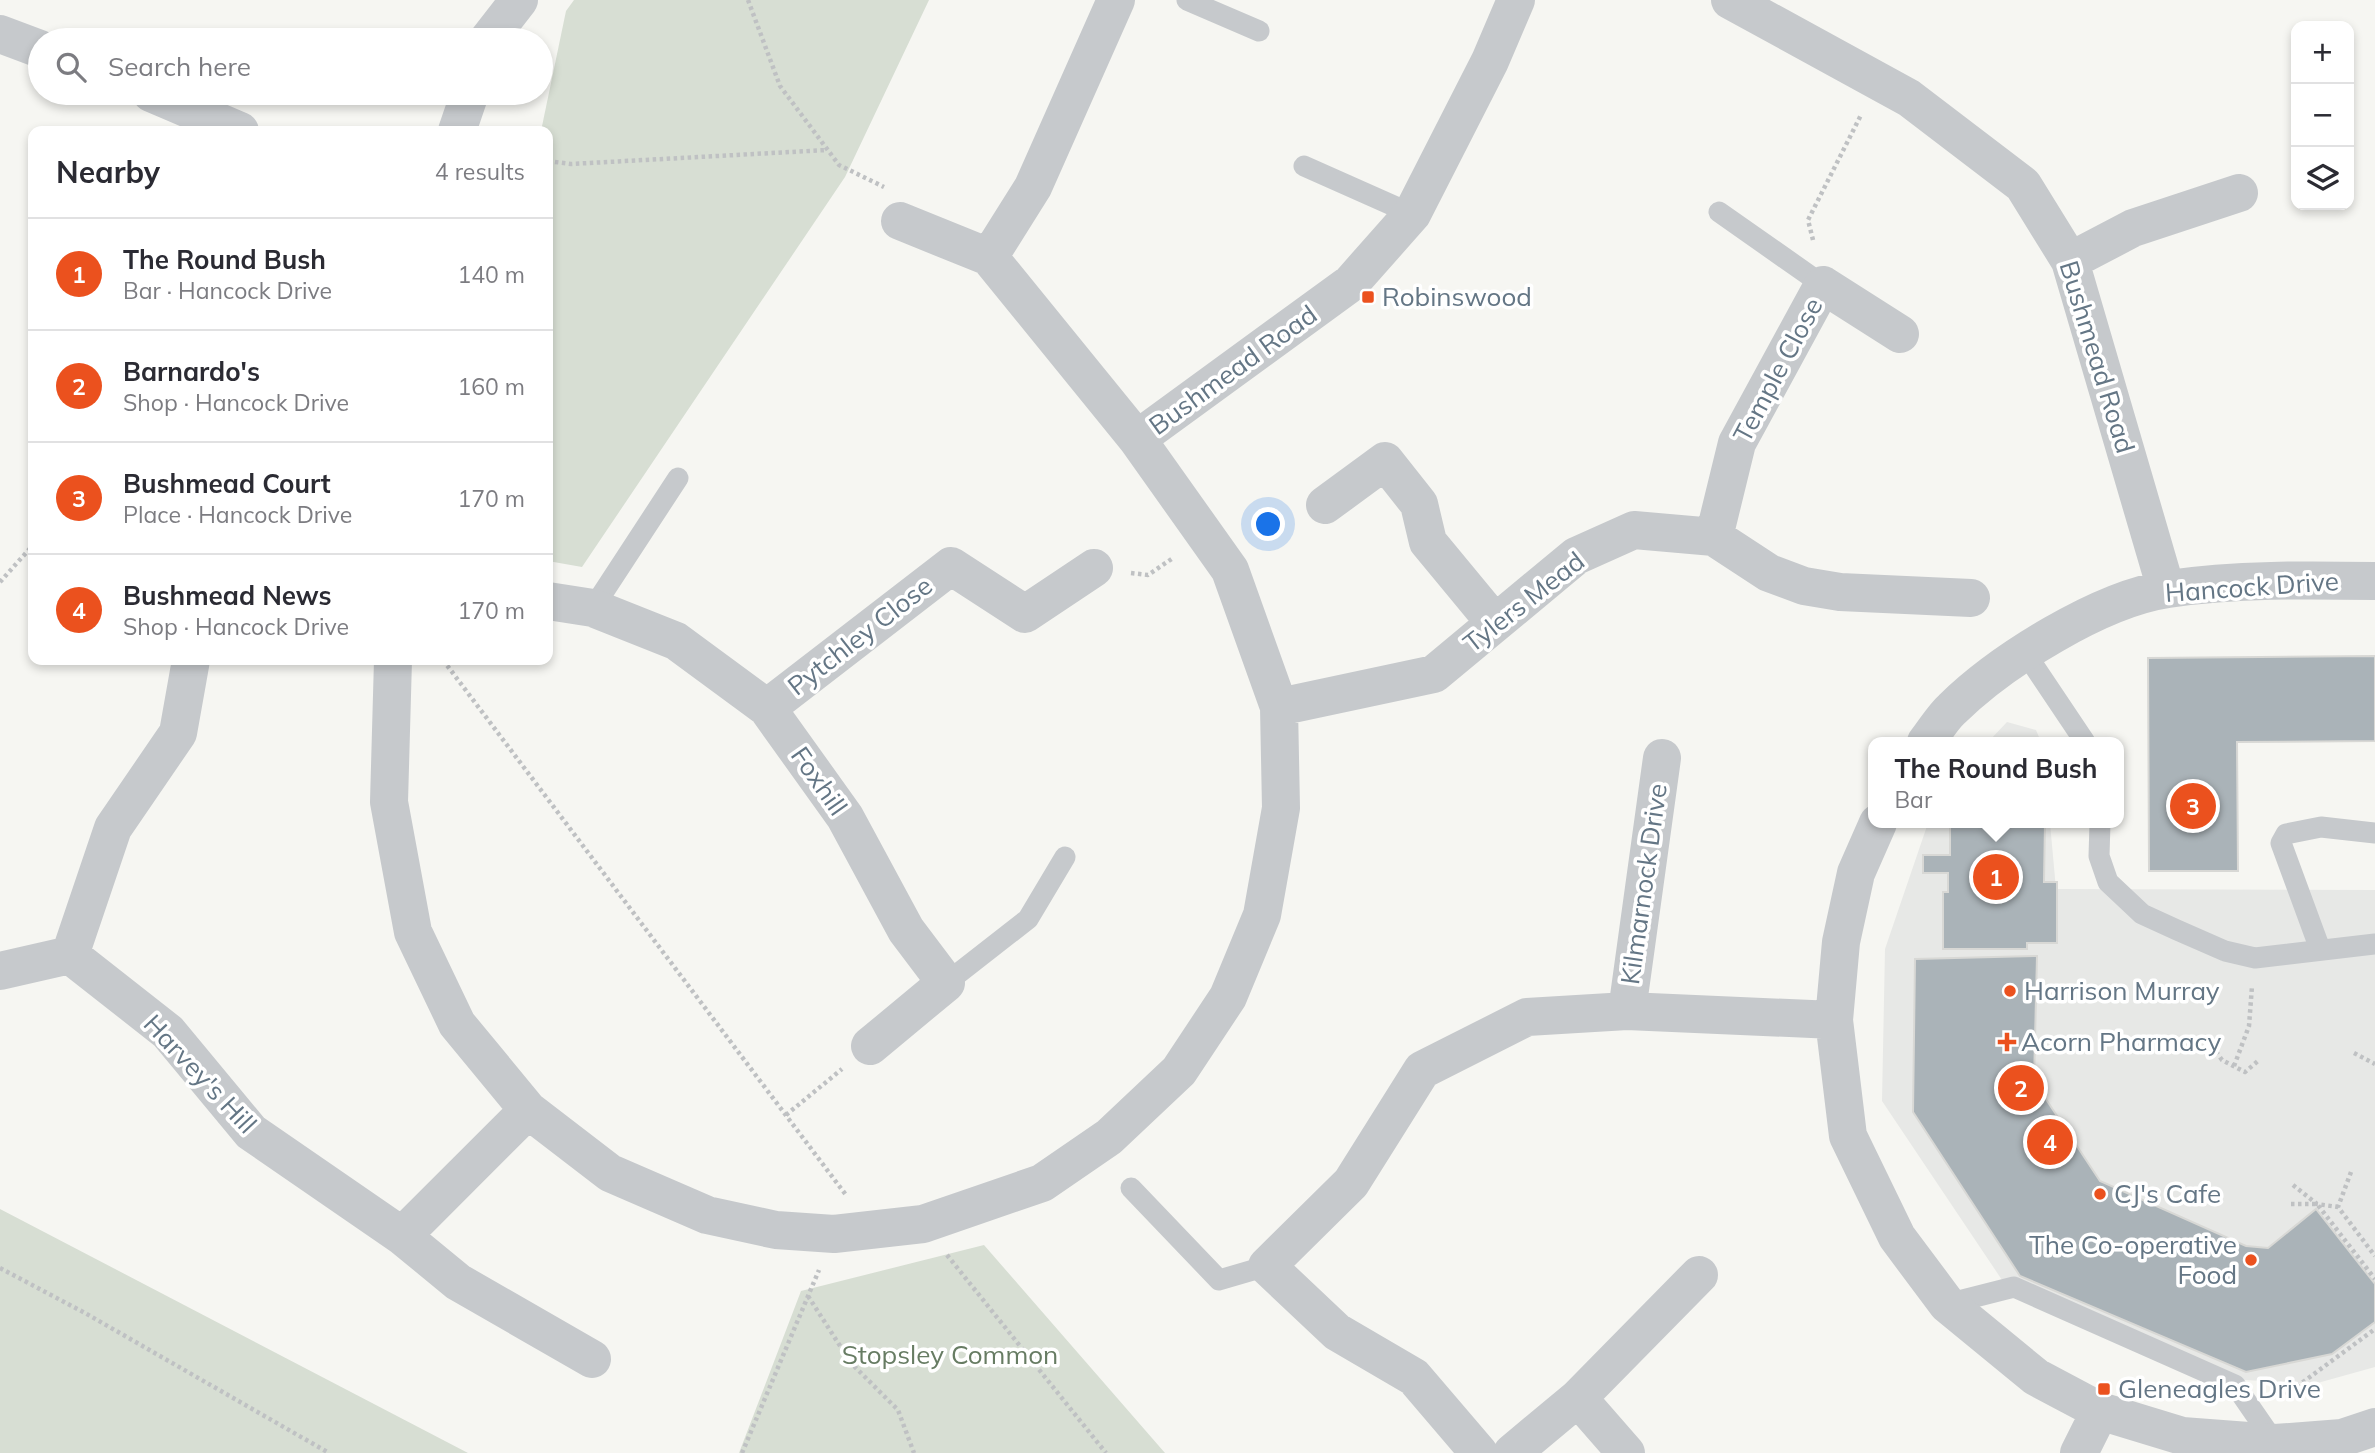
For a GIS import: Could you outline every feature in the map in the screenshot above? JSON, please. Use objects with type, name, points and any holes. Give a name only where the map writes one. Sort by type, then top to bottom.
[{"type":"street","points":[[497,28],[519,0]]},
{"type":"street","points":[[989,257],[1033,187],[1116,0]]},
{"type":"street","name":"Bushmead Road","points":[[393,665],[388,802],[412,932],[457,1024],[528,1110],[610,1173],[707,1215],[775,1230],[834,1234],[923,1224],[1042,1183],[1110,1137],[1179,1071],[1228,997],[1262,915],[1281,808],[1279,707],[1230,570],[1137,439],[1351,284],[1412,215],[1490,61],[1517,0]]},
{"type":"street","name":"Bushmead Road","points":[[1730,0],[1909,98],[2023,185],[2070,261],[2166,589]]},
{"type":"street","points":[[0,34],[28,44]]},
{"type":"street","points":[[179,105],[228,126]]},
{"type":"street","points":[[459,126],[466,105]]},
{"type":"street","points":[[2070,261],[2133,228],[2239,193]]},
{"type":"street","points":[[900,220],[989,257],[1137,439]]},
{"type":"street","points":[[1823,285],[1899,334]]},
{"type":"street","name":"Temple Close","points":[[1714,537],[1737,443],[1823,285]]},
{"type":"street","points":[[1325,505],[1385,461],[1419,504],[1428,542],[1495,623]]},
{"type":"street","name":"Tylers Mead","points":[[1279,707],[1434,674],[1576,556],[1634,530],[1714,537],[1769,573],[1804,586],[1840,592],[1971,598]]},
{"type":"street","name":"Pytchley Close","points":[[767,708],[950,566],[1025,614],[1094,568]]},
{"type":"street","name":"Hancock Drive","points":[[1930,737],[1951,709],[2024,651],[2095,613],[2166,589],[2309,580],[2375,581]]},
{"type":"street","name":"Foxhill","points":[[553,602],[593,608],[676,641],[767,708],[845,817],[906,930],[946,983]]},
{"type":"street","points":[[0,971],[70,955],[113,828],[178,733],[190,665]]},
{"type":"street","name":"Kilmarnock Drive","points":[[1627,1011],[1662,758]]},
{"type":"street","points":[[1876,828],[1856,873],[1842,942],[1834,1020],[1848,1136],[1896,1237],[1947,1304],[2036,1377],[2100,1411],[2182,1436],[2266,1429],[2342,1438],[2375,1427]]},
{"type":"street","name":"Harvey's Hill","points":[[70,955],[168,1032],[251,1132],[402,1236],[458,1282],[592,1359]]},
{"type":"street","points":[[870,1046],[946,983]]},
{"type":"street","name":"Kilmarnock Drive","points":[[1267,1266],[1351,1183],[1422,1070],[1527,1017],[1627,1011],[1834,1020]]},
{"type":"street","points":[[402,1236],[528,1110]]},
{"type":"street","points":[[1267,1266],[1337,1332],[1414,1377],[1479,1453]]},
{"type":"street","points":[[1512,1453],[1578,1398],[1699,1275]]},
{"type":"street","points":[[1578,1398],[1626,1453]]},
{"type":"street","points":[[2079,1453],[2100,1411]]},
{"type":"lane","points":[[1187,0],[1259,31]]},
{"type":"lane","points":[[1304,166],[1412,215]]},
{"type":"lane","points":[[1720,212],[1823,285]]},
{"type":"lane","points":[[593,608],[678,478]]},
{"type":"lane","points":[[2024,651],[2082,737]]},
{"type":"lane","points":[[2100,828],[2099,856],[2108,882],[2142,914],[2225,951],[2255,958],[2375,944]]},
{"type":"lane","points":[[2320,949],[2281,843],[2286,834],[2306,828],[2375,833]]},
{"type":"lane","points":[[946,983],[1028,919],[1065,857]]},
{"type":"lane","points":[[1131,1188],[1219,1280],[1267,1266]]},
{"type":"lane","points":[[1947,1304],[2014,1287],[2235,1385],[2266,1429]]},
{"type":"path","points":[[748,0],[780,86],[839,165],[883,185],[900,220]]},
{"type":"path","points":[[1823,285],[1808,220],[1878,80]]},
{"type":"path","points":[[553,162],[571,164],[827,150]]},
{"type":"path","points":[[1094,568],[1148,575],[1205,535]]},
{"type":"path","points":[[0,582],[28,551]]},
{"type":"path","points":[[447,665],[872,1230]]},
{"type":"path","points":[[2234,1066],[2249,1026],[2255,958]]},
{"type":"path","points":[[2208,1041],[2222,1060],[2245,1072],[2258,1060]]},
{"type":"path","points":[[786,1115],[870,1046]]},
{"type":"path","points":[[2354,1053],[2375,1064]]},
{"type":"path","points":[[2338,1207],[2351,1172]]},
{"type":"path","points":[[2293,1185],[2317,1204],[2375,1279]]},
{"type":"path","points":[[2291,1204],[2338,1207],[2375,1256]]},
{"type":"path","points":[[923,1224],[1105,1453]]},
{"type":"path","points":[[742,1453],[834,1234]]},
{"type":"path","points":[[0,1268],[85,1313],[329,1453]]},
{"type":"path","points":[[808,1296],[851,1363],[898,1410],[914,1453]]},
{"type":"path","points":[[2266,1429],[2375,1329]]},
{"type":"shaded area","points":[[2007,722],[2036,730],[2039,737],[1993,737]]},
{"type":"shaded area","points":[[1926,828],[2050,828],[2056,889],[2375,890],[2375,1367],[2314,1384],[2228,1379],[2002,1280],[1882,1101],[1885,949]]},
{"type":"green space","points":[[574,0],[929,0],[845,177],[582,567],[553,562],[553,126],[542,126],[546,105],[553,105],[553,73],[566,11]]},
{"type":"green space","points":[[0,1209],[468,1453],[0,1453]]},
{"type":"green space","name":"Stopsley Common","points":[[984,1245],[1165,1453],[739,1453],[801,1291]]},
{"type":"building","points":[[2375,656],[2375,741],[2237,742],[2238,871],[2149,871],[2148,658]]},
{"type":"building","points":[[1950,828],[2045,828],[2044,882],[2057,882],[2057,943],[2027,943],[2027,949],[1943,949],[1943,892],[1948,892],[1948,873],[1923,873],[1923,855],[1950,855]]},
{"type":"building","points":[[2037,956],[2034,1081],[2100,1181],[2246,1246],[2268,1248],[2316,1209],[2375,1284],[2375,1322],[2332,1354],[2246,1372],[2020,1276],[1913,1112],[1915,959]]},
{"type":"place","name":"Robinswood","points":[[1368,297]]},
{"type":"place","name":"Bushmead Court","points":[[2193,806]]},
{"type":"place","name":"The Round Bush","points":[[1996,877]]},
{"type":"place","name":"Harrison Murray","points":[[2010,991]]},
{"type":"place","name":"Acorn Pharmacy","points":[[2007,1042]]},
{"type":"place","name":"Barnardo's","points":[[2021,1088]]},
{"type":"place","name":"Bushmead News","points":[[2050,1142]]},
{"type":"place","name":"CJ's Cafe","points":[[2100,1194]]},
{"type":"place","name":"The Co-operative Food","points":[[2251,1260]]},
{"type":"place","name":"Gleneagles Drive","points":[[2104,1389]]}]
